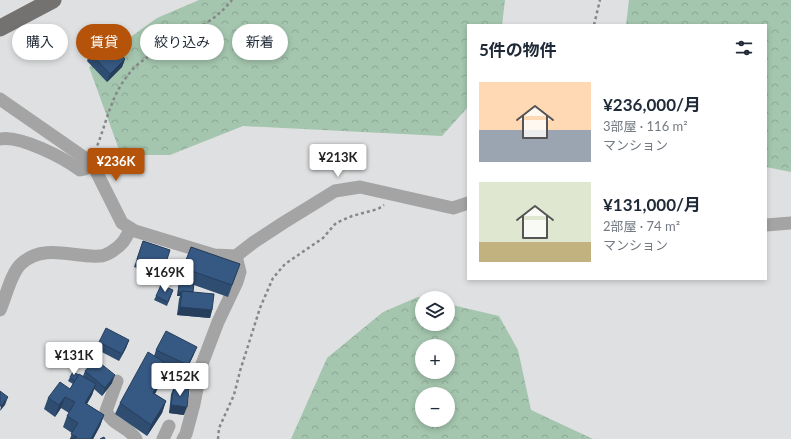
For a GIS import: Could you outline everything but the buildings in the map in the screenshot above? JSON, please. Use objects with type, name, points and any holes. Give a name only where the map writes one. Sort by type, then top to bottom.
[{"type":"main road","points":[[0,28],[53,0]]},
{"type":"street","points":[[0,99],[89,162],[94,167],[122,222],[135,232],[214,255],[236,256],[282,223],[335,191],[360,187],[453,208],[467,203]]},
{"type":"street","points":[[0,139],[6,138],[22,141],[68,161],[80,170],[85,169],[89,162]]},
{"type":"street","points":[[767,225],[791,223]]},
{"type":"street","points":[[0,310],[16,269],[36,254],[48,252],[101,256],[116,249],[123,242],[131,229]]},
{"type":"street","points":[[183,439],[186,434],[194,404],[202,364],[218,322],[239,277],[240,272],[236,256]]},
{"type":"street","points":[[117,381],[106,411],[109,418],[133,433],[136,439]]},
{"type":"street","points":[[163,439],[169,426]]},
{"type":"path","points":[[89,162],[96,148],[112,103],[120,86],[128,74],[142,60],[217,17],[232,0]]},
{"type":"path","points":[[594,24],[600,0]]},
{"type":"path","points":[[218,439],[219,428],[234,396],[240,371],[260,308],[273,278],[285,264],[323,238],[336,223],[352,216],[378,209],[387,203],[388,194]]},
{"type":"green space","points":[[199,0],[505,0],[502,24],[467,24],[467,108],[442,136],[243,126],[170,155],[121,155],[89,67],[99,60],[132,60],[132,36],[140,30],[140,60],[224,60],[224,24],[149,24],[157,18]]},
{"type":"green space","points":[[629,0],[791,0],[791,172],[767,167],[767,24],[626,24]]},
{"type":"green space","points":[[415,298],[415,331],[455,331],[455,306],[499,316],[518,350],[531,410],[593,439],[291,439],[327,358],[383,312]]}]
